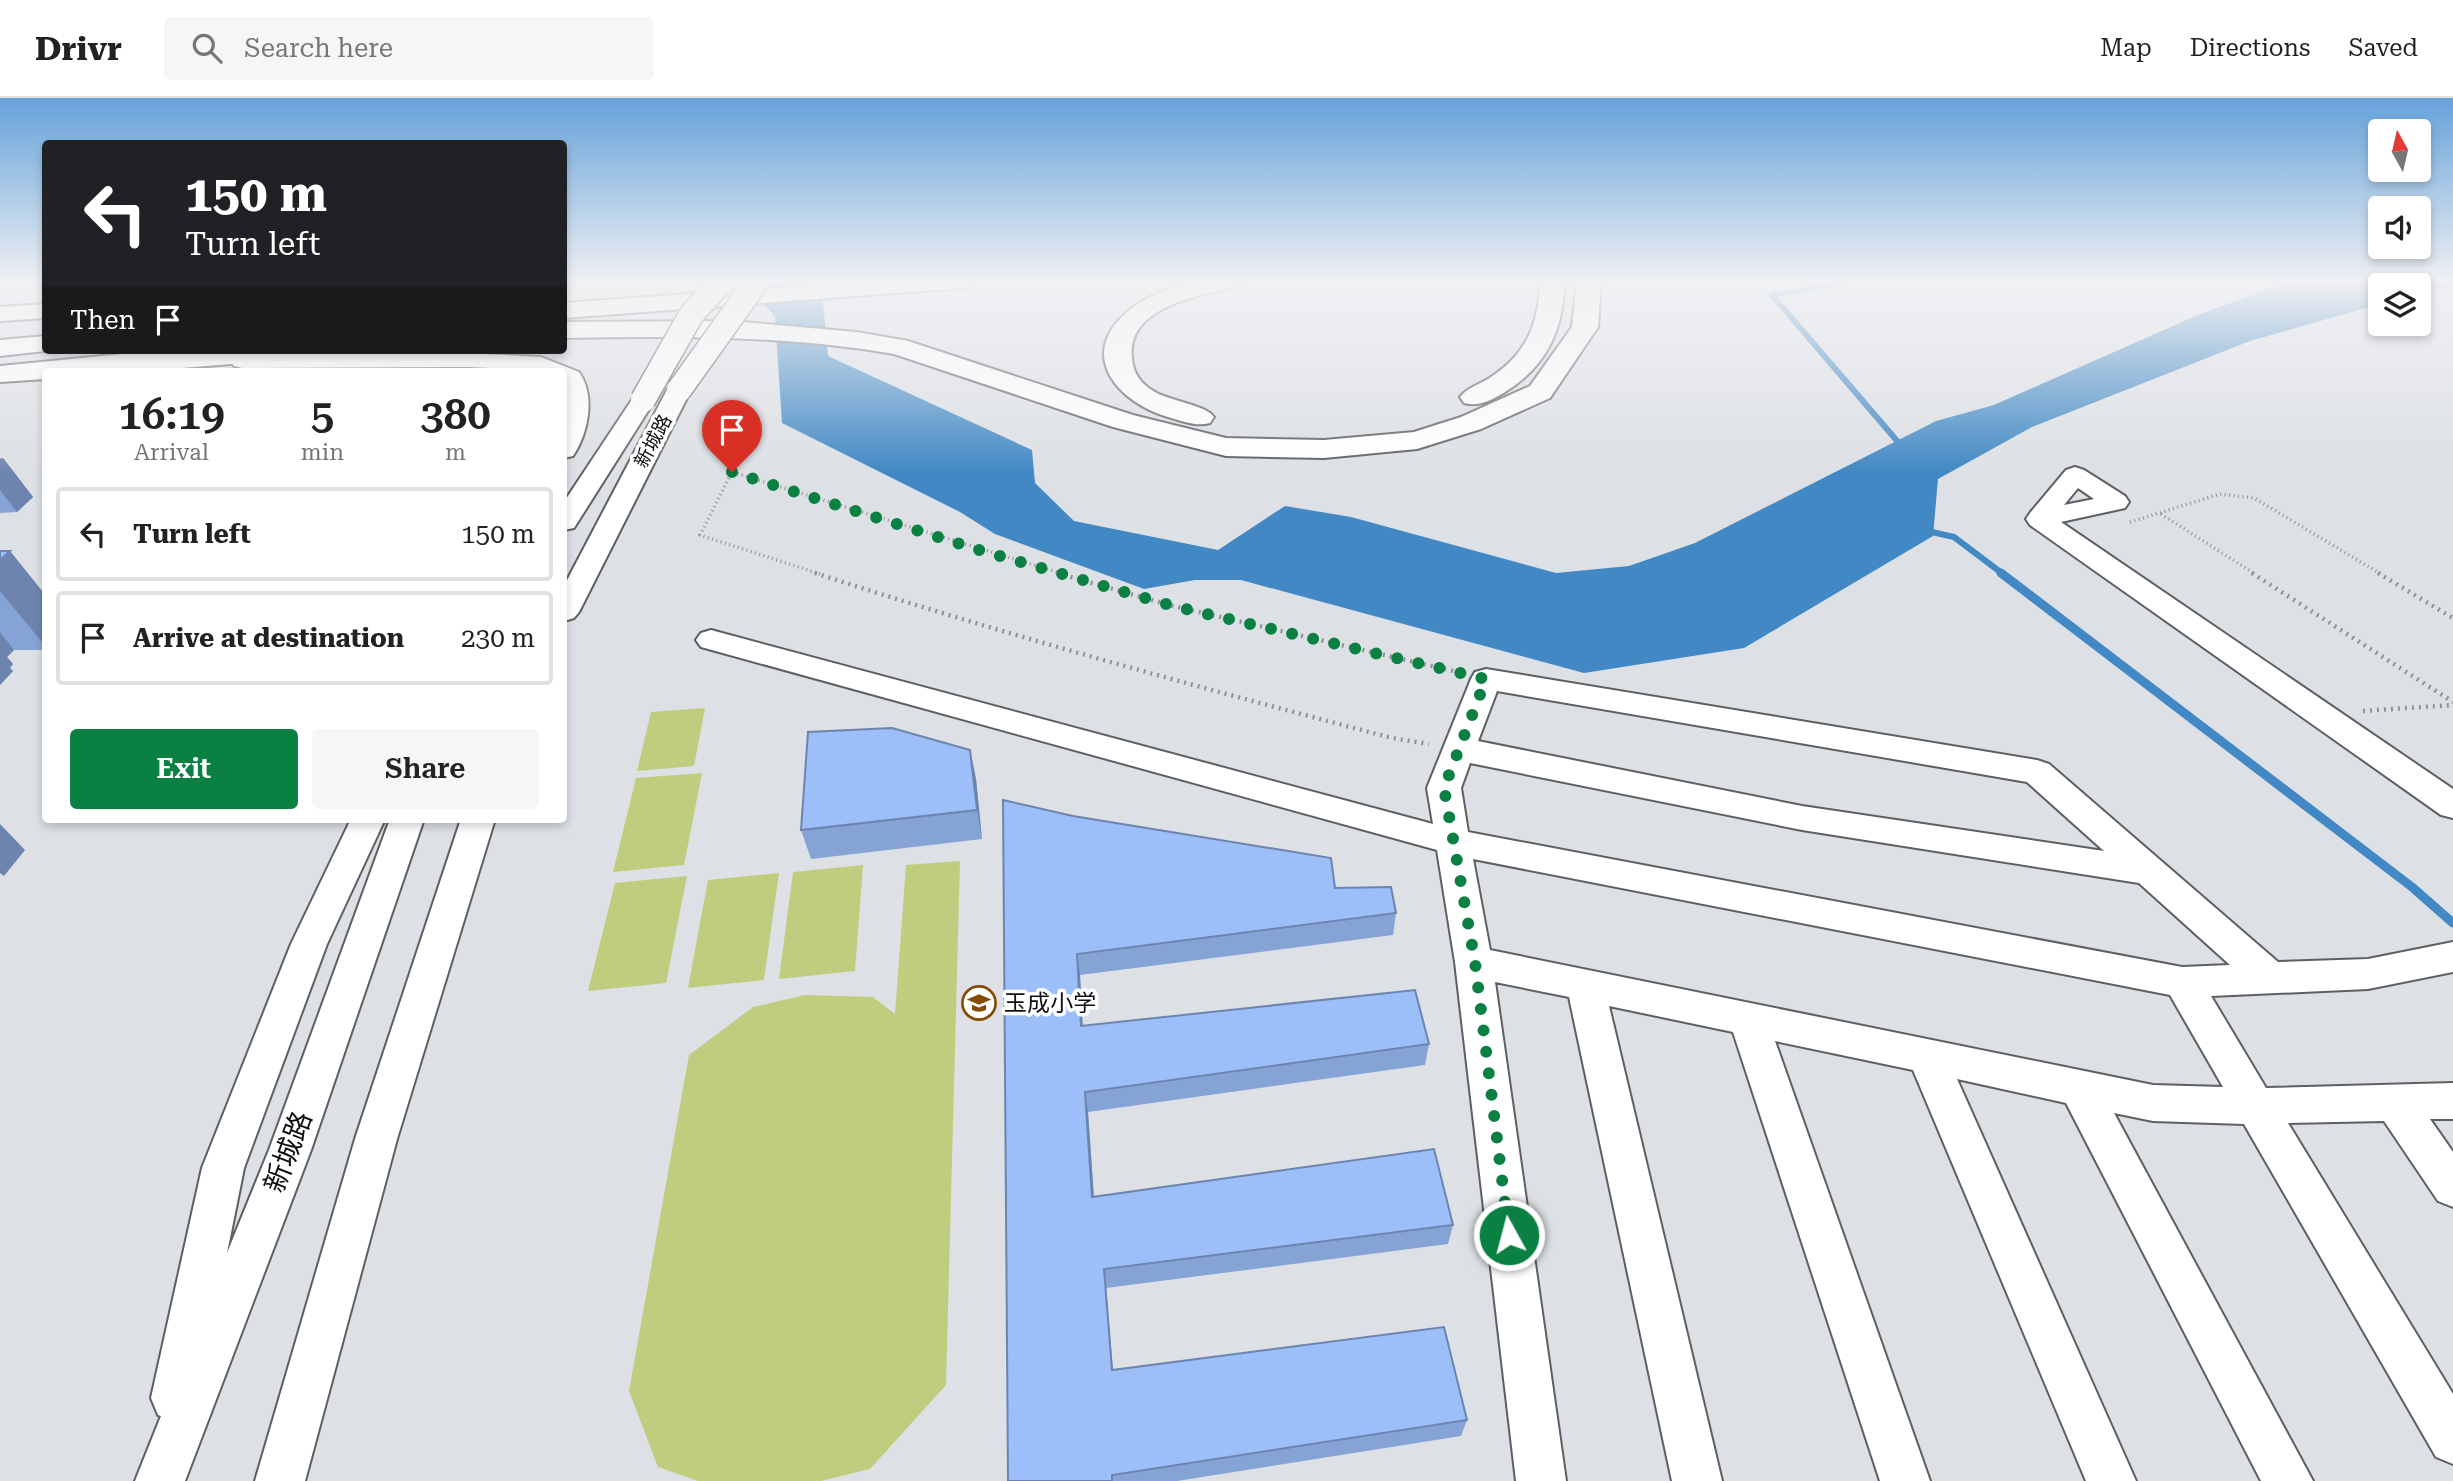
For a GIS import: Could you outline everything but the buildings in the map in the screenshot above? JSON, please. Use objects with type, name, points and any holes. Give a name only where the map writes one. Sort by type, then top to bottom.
[{"type":"main road","points":[[0,348],[28,346]]},
{"type":"main road","points":[[892,346],[1123,421],[1226,447],[1324,449],[1417,440],[1471,423],[1540,392],[1572,346]]},
{"type":"main road","points":[[1118,346],[1118,366],[1132,390],[1165,408],[1222,423],[1285,430],[1339,429],[1392,423],[1440,411],[1485,392],[1519,373],[1538,346]]},
{"type":"main road","points":[[82,368],[197,354]]},
{"type":"main road","points":[[92,368],[258,354]]},
{"type":"main road","points":[[0,376],[42,372]]},
{"type":"street","name":"新城路","points":[[567,517],[643,400],[674,346]]},
{"type":"street","name":"新城路","points":[[567,606],[680,390],[711,346]]},
{"type":"street","points":[[117,368],[278,360],[372,359],[541,364],[550,368]]},
{"type":"street","points":[[567,375],[571,377],[578,410],[574,430],[567,445]]},
{"type":"street","points":[[2039,519],[2453,806]]},
{"type":"street","points":[[711,639],[1452,842],[2182,982],[2368,974],[2453,957]]},
{"type":"street","points":[[1541,1481],[1475,962],[1444,788],[1486,679],[2037,772],[2270,978]]},
{"type":"street","points":[[1459,749],[1802,818],[2149,871]]},
{"type":"street","points":[[159,1481],[223,1168],[309,944],[366,823]]},
{"type":"street","name":"新城路","points":[[159,1481],[290,1150],[406,823]]},
{"type":"street","points":[[279,1481],[376,1139],[477,823]]},
{"type":"street","points":[[1475,962],[2153,1103],[2255,1106],[2453,1101]]},
{"type":"street","points":[[2182,982],[2453,1440]]},
{"type":"street","points":[[1585,985],[1697,1481]]},
{"type":"street","points":[[1748,1019],[1905,1481]]},
{"type":"street","points":[[1927,1056],[2111,1481]]},
{"type":"street","points":[[2079,1087],[2288,1481]]},
{"type":"street","points":[[2395,1102],[2453,1187]]},
{"type":"path","points":[[1459,749],[1392,738],[1142,672],[966,622],[700,535],[732,472],[979,550],[1173,606],[1486,679]]},
{"type":"path","points":[[2125,524],[2220,494],[2254,498],[2453,618]]},
{"type":"path","points":[[2160,514],[2453,704]]},
{"type":"path","points":[[2351,712],[2453,704]]},
{"type":"green space","points":[[705,708],[694,766],[637,771],[651,712]]},
{"type":"green space","points":[[702,773],[684,865],[613,872],[636,778]]},
{"type":"green space","points":[[960,861],[946,1385],[870,1469],[821,1481],[698,1481],[658,1467],[629,1391],[689,1055],[753,1007],[805,995],[873,997],[895,1014],[906,865]]},
{"type":"green space","points":[[863,865],[855,971],[779,979],[793,872]]},
{"type":"green space","points":[[779,873],[764,980],[688,988],[708,880]]},
{"type":"green space","points":[[687,876],[666,983],[588,991],[615,883]]},
{"type":"water","points":[[777,346],[827,346],[828,356],[1032,450],[1035,483],[1074,521],[1218,550],[1285,506],[1351,517],[1556,573],[1629,566],[1695,543],[1936,421],[1994,405],[2129,346],[2238,346],[2032,427],[1938,479],[1933,536],[1744,648],[1584,673],[1241,580],[1195,580],[1144,589],[995,534],[960,512],[782,423]]},
{"type":"waterway","points":[[1815,346],[1904,449]]},
{"type":"waterway","points":[[1923,530],[1954,537],[2003,574]]},
{"type":"waterway","points":[[2001,573],[2412,887],[2453,923]]},
{"type":"place","name":"玉成小学","points":[[979,1003]]},
{"type":"route","points":[[732,472],[979,550],[1173,606],[1486,679],[1444,788],[1475,962],[1509,1235]]}]
